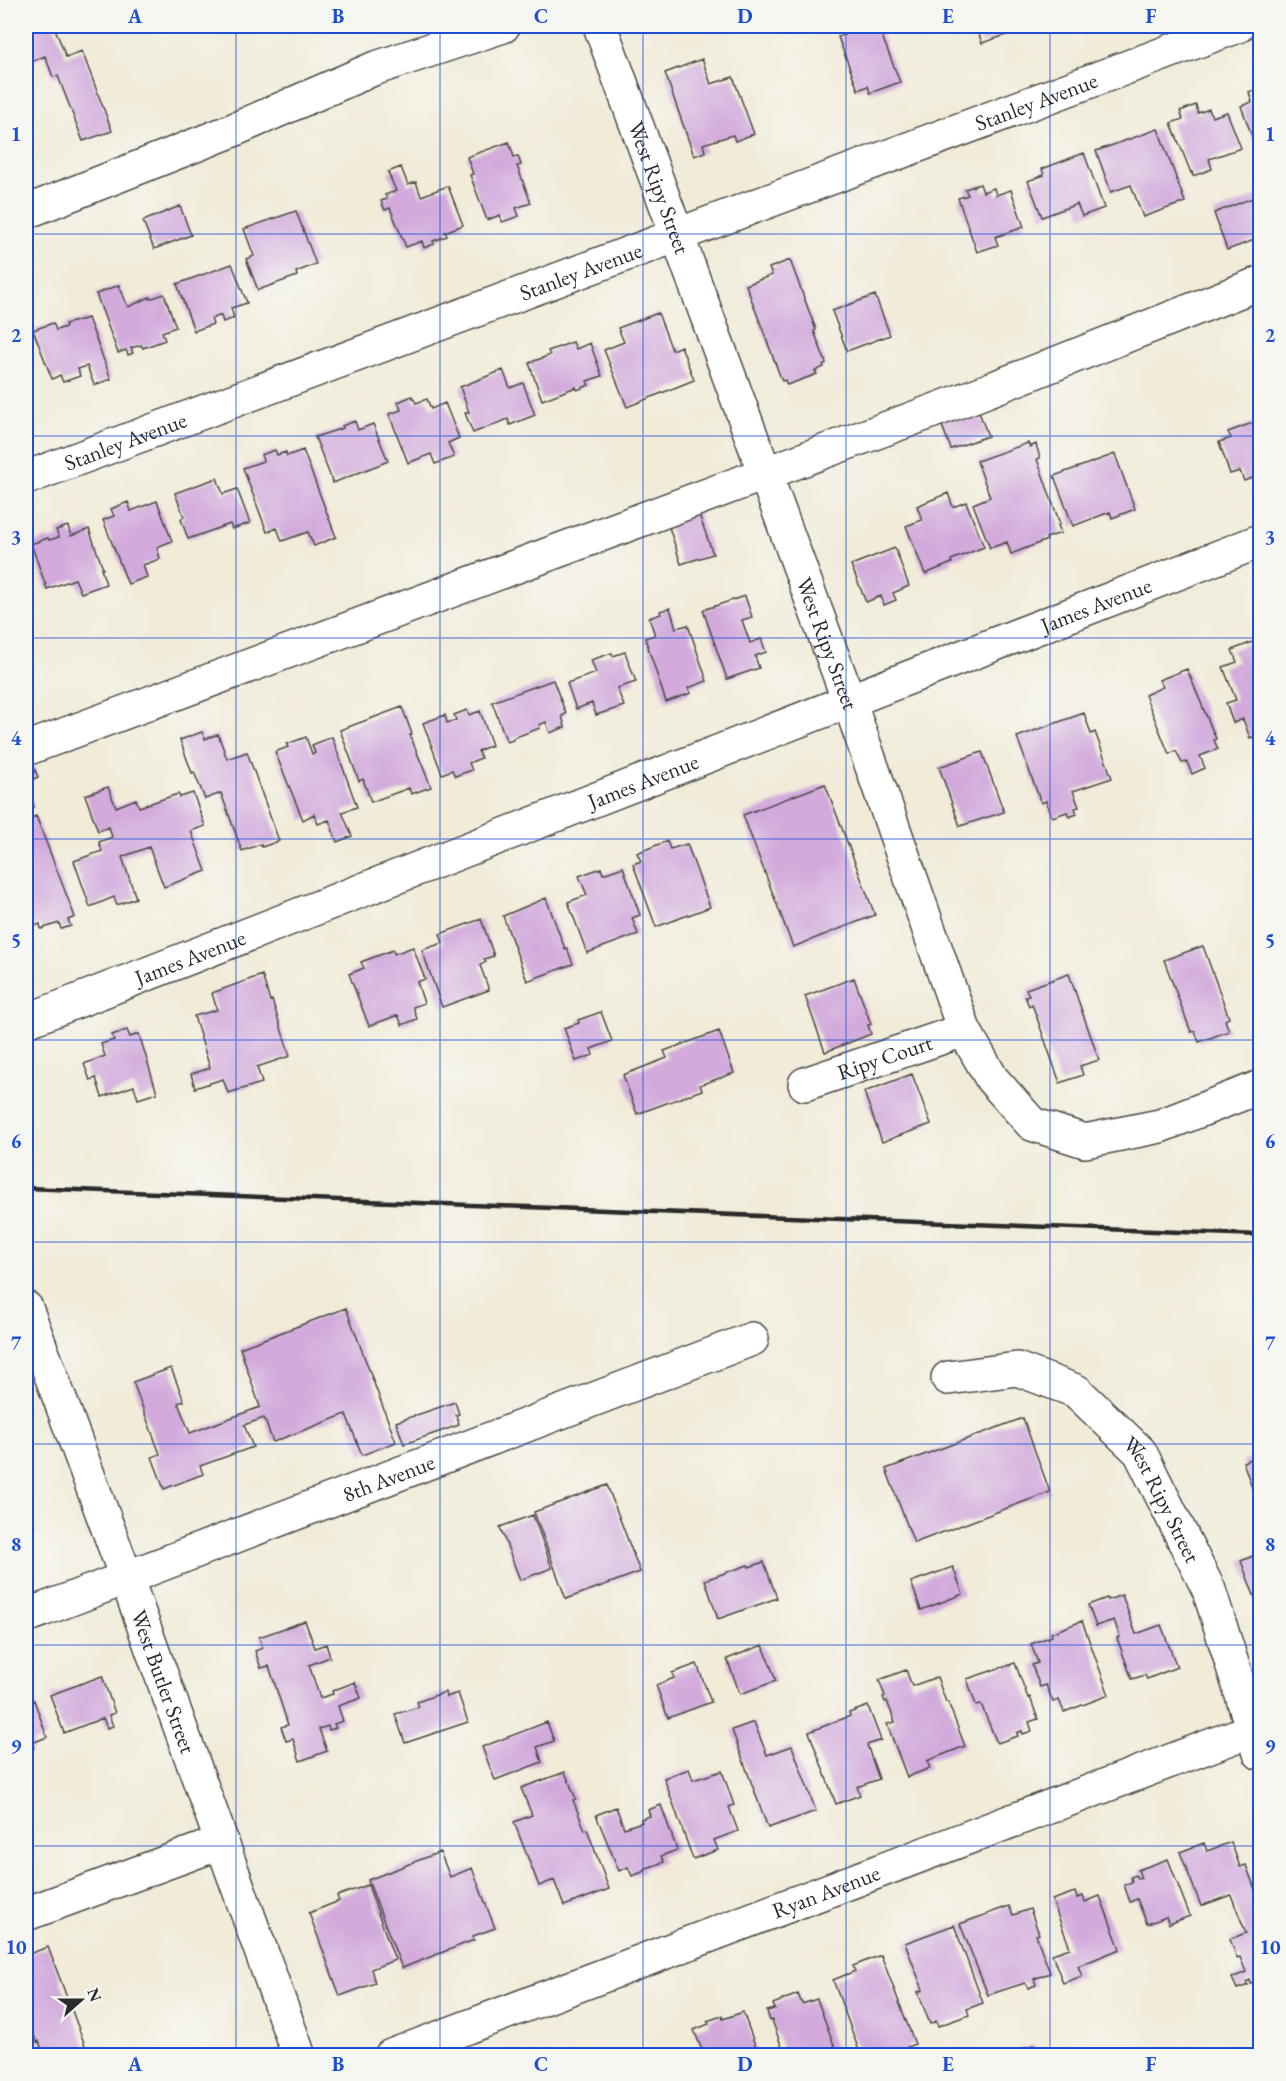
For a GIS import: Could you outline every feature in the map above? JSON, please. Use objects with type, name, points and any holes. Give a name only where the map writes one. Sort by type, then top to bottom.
[{"type":"street","points":[[26,212],[231,130],[373,69],[503,26]]},
{"type":"street","name":"West Ripy Street","points":[[600,26],[849,701],[964,1030],[992,1079],[1032,1124],[1085,1141],[1160,1126],[1260,1087]]},
{"type":"street","name":"Stanley Avenue","points":[[26,478],[1238,26]]},
{"type":"street","points":[[26,749],[987,390],[1260,284]]},
{"type":"street","name":"James Avenue","points":[[26,1021],[1260,541]]},
{"type":"street","name":"Ripy Court","points":[[805,1084],[964,1030]]},
{"type":"street","name":"West Butler Street","points":[[26,1308],[299,2055]]},
{"type":"street","name":"8th Avenue","points":[[26,1616],[752,1339]]},
{"type":"street","name":"West Ripy Street","points":[[948,1378],[1017,1369],[1067,1387],[1076,1391],[1140,1452],[1209,1590],[1258,1737]]},
{"type":"street","name":"Ryan Avenue","points":[[391,2055],[1258,1737]]},
{"type":"street","points":[[26,1914],[222,1842]]},
{"type":"building","points":[[26,26],[54,26],[66,57],[82,51],[112,131],[83,141],[58,76],[53,77],[45,56],[26,64]]},
{"type":"building","points":[[840,26],[878,26],[900,82],[870,93],[868,86],[858,90],[838,37],[844,35]]},
{"type":"building","points":[[976,26],[1023,26],[1024,29],[982,43]]},
{"type":"building","points":[[702,59],[711,84],[733,77],[754,134],[735,141],[733,135],[703,144],[705,152],[694,156],[665,73]]},
{"type":"building","points":[[1260,88],[1260,136],[1253,139],[1241,106],[1252,102],[1249,92]]},
{"type":"building","points":[[1196,105],[1198,113],[1209,109],[1212,117],[1227,112],[1241,148],[1209,159],[1212,169],[1193,176],[1171,123],[1183,119],[1180,111]]},
{"type":"building","points":[[1158,129],[1185,202],[1143,217],[1131,185],[1111,192],[1096,151]]},
{"type":"building","points":[[509,142],[514,157],[518,156],[521,165],[517,166],[531,203],[516,208],[519,216],[502,222],[500,215],[487,220],[470,175],[473,174],[467,157]]},
{"type":"building","points":[[1084,153],[1104,208],[1082,216],[1077,204],[1042,217],[1028,181],[1044,175],[1042,169]]},
{"type":"building","points":[[401,167],[408,185],[416,182],[421,196],[448,186],[463,225],[445,232],[447,236],[433,241],[434,244],[424,248],[422,241],[406,247],[390,208],[385,210],[381,201],[387,199],[385,195],[396,191],[388,172]]},
{"type":"building","points":[[980,184],[983,192],[994,188],[996,195],[1011,190],[1024,227],[995,237],[998,245],[977,252],[958,198],[968,195],[965,189]]},
{"type":"building","points":[[1260,195],[1260,218],[1258,219],[1260,238],[1227,250],[1214,213]]},
{"type":"building","points":[[180,206],[191,235],[154,249],[143,221]]},
{"type":"building","points":[[296,211],[316,264],[296,272],[297,276],[258,290],[246,259],[254,256],[244,229]]},
{"type":"building","points":[[790,260],[826,363],[824,367],[815,371],[817,374],[787,385],[785,380],[782,381],[746,285],[772,275],[769,268]]},
{"type":"building","points":[[232,264],[247,303],[231,308],[234,318],[223,322],[221,315],[211,319],[213,324],[194,331],[177,284]]},
{"type":"building","points":[[119,285],[128,307],[150,297],[150,299],[164,294],[176,327],[162,332],[165,340],[143,348],[141,345],[131,348],[133,353],[128,355],[126,350],[118,353],[96,294]]},
{"type":"building","points":[[875,295],[890,335],[847,351],[832,311]]},
{"type":"building","points":[[658,313],[672,350],[681,346],[694,380],[627,407],[604,350],[624,342],[618,328]]},
{"type":"building","points":[[88,318],[111,379],[94,385],[87,366],[78,369],[80,376],[63,382],[60,375],[52,379],[33,330],[53,323],[56,330],[66,327],[65,324]]},
{"type":"building","points":[[573,342],[576,349],[590,343],[602,376],[587,381],[589,385],[577,390],[576,387],[542,400],[529,363],[550,355],[548,351]]},
{"type":"building","points":[[503,370],[510,388],[523,383],[535,415],[510,425],[508,419],[473,433],[465,413],[469,412],[460,387]]},
{"type":"building","points":[[412,396],[416,403],[427,399],[431,409],[445,403],[459,438],[448,443],[454,457],[435,464],[431,454],[408,463],[389,414],[401,410],[398,402]]},
{"type":"building","points":[[976,404],[988,436],[951,449],[939,418]]},
{"type":"building","points":[[1260,420],[1260,475],[1244,481],[1240,471],[1230,474],[1219,442],[1231,438],[1228,432]]},
{"type":"building","points":[[355,421],[358,430],[373,424],[388,461],[333,483],[315,437],[343,428],[342,426]]},
{"type":"building","points":[[1028,443],[1030,447],[1036,444],[1040,458],[1037,459],[1060,524],[1058,525],[1061,533],[1011,554],[1007,542],[990,548],[973,504],[990,497],[977,461]]},
{"type":"building","points":[[275,450],[277,455],[286,452],[287,456],[303,450],[336,537],[314,546],[308,532],[282,541],[277,528],[267,532],[243,468],[263,461],[261,455]]},
{"type":"building","points":[[1115,454],[1135,509],[1112,518],[1110,512],[1073,526],[1054,476]]},
{"type":"building","points":[[217,478],[223,494],[237,489],[250,523],[232,529],[230,524],[188,539],[181,519],[184,517],[175,493]]},
{"type":"building","points":[[948,493],[953,507],[966,502],[984,547],[951,560],[952,563],[925,574],[906,526],[922,520],[917,506]]},
{"type":"building","points":[[157,501],[172,541],[157,547],[160,559],[143,565],[147,577],[128,584],[103,520],[114,516],[111,509],[128,502],[131,511]]},
{"type":"building","points":[[695,503],[713,554],[681,564],[669,527]]},
{"type":"building","points":[[68,526],[71,536],[89,529],[106,584],[81,593],[75,579],[47,589],[31,544],[59,537],[56,530]]},
{"type":"building","points":[[895,548],[909,586],[893,593],[896,600],[884,605],[881,596],[866,602],[851,565]]},
{"type":"building","points":[[745,596],[752,617],[742,620],[750,643],[761,639],[766,652],[755,656],[759,668],[727,679],[703,610]]},
{"type":"building","points":[[670,608],[676,628],[688,625],[707,681],[688,688],[691,693],[666,702],[645,638],[655,635],[649,618]]},
{"type":"building","points":[[1260,639],[1260,734],[1250,738],[1243,719],[1233,723],[1226,703],[1236,700],[1223,667],[1237,662],[1232,650]]},
{"type":"building","points":[[625,652],[636,682],[617,688],[624,706],[596,715],[592,703],[576,709],[567,683],[596,673],[591,660],[612,653],[613,656]]},
{"type":"building","points":[[1187,669],[1218,749],[1200,756],[1205,768],[1192,774],[1187,762],[1182,763],[1176,751],[1169,754],[1145,695],[1163,687],[1159,680]]},
{"type":"building","points":[[553,680],[566,714],[562,716],[565,727],[550,733],[546,722],[539,725],[540,728],[507,742],[492,702]]},
{"type":"building","points":[[402,707],[412,734],[410,735],[431,787],[411,794],[409,788],[371,802],[363,779],[359,781],[340,730]]},
{"type":"building","points":[[467,710],[469,715],[480,711],[492,745],[478,751],[481,758],[469,763],[472,770],[455,776],[452,770],[442,774],[423,723],[445,715],[447,723],[456,720],[454,715]]},
{"type":"building","points":[[1084,713],[1091,734],[1095,732],[1112,778],[1073,791],[1079,807],[1075,808],[1077,814],[1069,817],[1067,812],[1052,817],[1046,801],[1041,803],[1017,737]]},
{"type":"building","points":[[202,732],[205,739],[218,734],[227,759],[247,752],[279,841],[262,847],[261,844],[242,851],[221,793],[205,799],[194,772],[192,773],[180,740]]},
{"type":"building","points":[[306,737],[312,754],[315,753],[312,745],[332,737],[357,807],[342,812],[352,836],[337,842],[329,820],[318,824],[314,814],[303,820],[275,752],[288,747],[287,744]]},
{"type":"building","points":[[982,752],[1004,812],[960,826],[939,767]]},
{"type":"building","points":[[30,758],[38,777],[26,782],[26,760]]},
{"type":"building","points":[[26,784],[34,807],[26,810]]},
{"type":"building","points":[[825,784],[875,915],[793,947],[743,815]]},
{"type":"building","points":[[108,787],[116,807],[136,799],[139,807],[178,794],[180,797],[193,793],[205,826],[191,831],[206,871],[164,887],[149,847],[122,857],[136,898],[117,905],[114,897],[90,907],[74,861],[102,851],[99,842],[112,837],[109,827],[98,831],[85,795]]},
{"type":"building","points":[[36,816],[75,917],[68,920],[71,926],[61,929],[59,923],[41,929],[40,924],[26,929],[26,820]]},
{"type":"building","points":[[667,841],[670,849],[687,844],[710,907],[656,927],[633,864],[641,861],[637,853]]},
{"type":"building","points":[[623,867],[640,915],[632,918],[638,934],[587,953],[568,902],[587,895],[579,876],[601,868],[603,874]]},
{"type":"building","points":[[546,898],[573,964],[527,981],[503,916]]},
{"type":"building","points":[[481,919],[494,956],[484,959],[486,962],[480,965],[489,990],[442,1007],[422,950],[443,943],[440,934]]},
{"type":"building","points":[[1203,946],[1229,1018],[1225,1020],[1229,1031],[1199,1042],[1195,1031],[1191,1032],[1164,960]]},
{"type":"building","points":[[413,947],[425,979],[417,982],[424,1003],[413,1007],[417,1019],[402,1025],[398,1015],[369,1026],[349,974],[364,968],[361,962],[393,950],[394,954]]},
{"type":"building","points":[[1069,974],[1099,1060],[1080,1066],[1083,1075],[1060,1083],[1032,1004],[1029,1006],[1025,996],[1029,995],[1026,989]]},
{"type":"building","points":[[262,975],[290,1056],[257,1067],[262,1083],[228,1093],[223,1079],[195,1088],[191,1074],[210,1068],[194,1016],[217,1010],[212,993]]},
{"type":"building","points":[[854,978],[871,1024],[868,1025],[871,1034],[825,1052],[805,996]]},
{"type":"building","points":[[601,1012],[612,1041],[591,1049],[593,1055],[576,1061],[564,1028]]},
{"type":"building","points":[[127,1030],[130,1037],[139,1034],[157,1093],[138,1099],[134,1086],[102,1097],[96,1078],[90,1080],[84,1064],[105,1056],[101,1044],[114,1040],[112,1035]]},
{"type":"building","points":[[719,1031],[734,1073],[700,1085],[702,1090],[637,1114],[623,1075],[667,1058],[664,1051]]},
{"type":"building","points":[[912,1074],[931,1124],[882,1142],[864,1092]]},
{"type":"building","points":[[346,1308],[396,1442],[362,1455],[346,1414],[273,1442],[264,1418],[244,1425],[253,1447],[200,1466],[203,1474],[164,1489],[152,1457],[160,1454],[133,1382],[171,1368],[184,1401],[178,1403],[190,1433],[260,1407],[240,1348]]},
{"type":"building","points":[[455,1402],[459,1414],[456,1415],[459,1425],[404,1444],[396,1422]]},
{"type":"building","points":[[1023,1418],[1050,1492],[914,1543],[886,1469]]},
{"type":"building","points":[[1260,1455],[1260,1501],[1257,1492],[1254,1493],[1243,1462]]},
{"type":"building","points":[[607,1485],[640,1572],[566,1599],[534,1512]]},
{"type":"building","points":[[26,1502],[35,1526],[26,1529]]},
{"type":"building","points":[[533,1515],[552,1568],[520,1580],[500,1527]]},
{"type":"building","points":[[1260,1553],[1260,1611],[1241,1561]]},
{"type":"building","points":[[764,1562],[777,1598],[718,1619],[705,1580]]},
{"type":"building","points":[[953,1567],[963,1594],[921,1610],[911,1582]]},
{"type":"building","points":[[1122,1595],[1136,1634],[1161,1625],[1177,1667],[1147,1679],[1145,1675],[1132,1679],[1117,1638],[1120,1637],[1114,1620],[1096,1626],[1088,1605]]},
{"type":"building","points":[[305,1621],[315,1648],[326,1644],[330,1657],[309,1665],[320,1698],[355,1682],[361,1698],[338,1706],[343,1721],[334,1724],[336,1728],[329,1730],[328,1726],[319,1729],[327,1751],[300,1761],[293,1739],[286,1741],[281,1727],[288,1725],[269,1666],[261,1668],[255,1651],[263,1648],[259,1637]]},
{"type":"building","points":[[1082,1621],[1109,1695],[1064,1712],[1059,1700],[1053,1702],[1046,1685],[1040,1687],[1032,1665],[1038,1663],[1031,1644],[1052,1636],[1051,1633]]},
{"type":"building","points":[[763,1645],[776,1681],[740,1694],[727,1659]]},
{"type":"building","points":[[1015,1663],[1038,1719],[1029,1722],[1032,1731],[1023,1734],[1022,1731],[1017,1733],[1018,1736],[997,1743],[981,1704],[976,1705],[967,1679]]},
{"type":"building","points":[[697,1664],[711,1702],[668,1718],[656,1685],[674,1678],[672,1673]]},
{"type":"building","points":[[906,1670],[912,1686],[937,1677],[965,1746],[927,1761],[930,1768],[907,1777],[887,1724],[895,1722],[887,1701],[885,1702],[883,1697],[885,1696],[879,1680]]},
{"type":"building","points":[[102,1676],[115,1713],[109,1715],[113,1726],[107,1728],[103,1718],[64,1733],[50,1695]]},
{"type":"building","points":[[445,1692],[446,1697],[458,1693],[468,1722],[405,1743],[395,1714],[419,1707],[417,1702]]},
{"type":"building","points":[[34,1700],[47,1737],[32,1743],[34,1748],[26,1754],[26,1704]]},
{"type":"building","points":[[868,1706],[881,1740],[867,1745],[879,1779],[857,1787],[860,1795],[836,1804],[809,1732],[850,1716],[849,1713]]},
{"type":"building","points":[[547,1722],[554,1741],[537,1747],[542,1762],[495,1780],[482,1747]]},
{"type":"building","points":[[754,1722],[767,1755],[792,1746],[816,1811],[768,1828],[732,1730]]},
{"type":"building","points":[[689,1769],[693,1780],[722,1771],[734,1805],[729,1807],[738,1831],[714,1840],[718,1850],[693,1859],[664,1778]]},
{"type":"building","points":[[565,1772],[576,1799],[573,1800],[585,1830],[587,1829],[609,1889],[564,1906],[554,1880],[539,1886],[514,1822],[532,1815],[521,1788]]},
{"type":"building","points":[[661,1805],[677,1850],[661,1856],[664,1862],[632,1876],[628,1867],[619,1871],[596,1815],[616,1807],[624,1828],[642,1822],[641,1819],[650,1816],[648,1810]]},
{"type":"building","points":[[1231,1842],[1240,1867],[1246,1865],[1260,1903],[1260,1980],[1251,1984],[1250,1980],[1246,1982],[1248,1985],[1237,1989],[1232,1978],[1246,1972],[1240,1957],[1237,1958],[1230,1939],[1246,1933],[1231,1895],[1201,1906],[1180,1852],[1204,1843],[1207,1851]]},
{"type":"building","points":[[440,1852],[450,1877],[472,1868],[495,1928],[473,1936],[474,1940],[402,1968],[368,1880]]},
{"type":"building","points":[[1168,1859],[1190,1916],[1169,1924],[1166,1917],[1147,1924],[1137,1899],[1130,1902],[1124,1885],[1132,1882],[1131,1877],[1136,1875],[1138,1879],[1141,1878],[1138,1870]]},
{"type":"building","points":[[368,1885],[395,1960],[371,1969],[375,1983],[340,1996],[309,1913],[339,1901],[337,1896]]},
{"type":"building","points":[[1075,1892],[1077,1898],[1083,1896],[1085,1902],[1100,1896],[1120,1949],[1078,1966],[1082,1976],[1063,1983],[1052,1954],[1070,1948],[1052,1900]]},
{"type":"building","points":[[1009,1906],[1013,1915],[1030,1909],[1039,1934],[1036,1935],[1050,1973],[1034,1979],[1036,1985],[1028,1988],[1025,1983],[988,1995],[960,1924]]},
{"type":"building","points":[[954,1925],[983,2003],[967,2009],[969,2015],[938,2026],[936,2021],[930,2024],[918,1992],[923,1990],[905,1943]]},
{"type":"building","points":[[48,1947],[89,2056],[44,2056],[39,2041],[37,2042],[32,2031],[26,2034],[26,2019],[31,2017],[26,2003],[26,1955]]},
{"type":"building","points":[[881,1955],[915,2044],[907,2047],[910,2056],[897,2056],[896,2052],[887,2056],[861,2056],[833,1980],[855,1971],[853,1966]]},
{"type":"building","points":[[798,1994],[802,2004],[817,1999],[838,2056],[785,2056],[767,2011],[775,2009],[773,2004]]},
{"type":"building","points":[[743,2012],[759,2056],[704,2055],[694,2030],[709,2024],[707,2021],[722,2016],[723,2019]]},
{"type":"building","points":[[1034,2045],[1038,2056],[1005,2056],[1005,2055]]},
{"type":"railway","points":[[26,1188],[1260,1235]]}]
